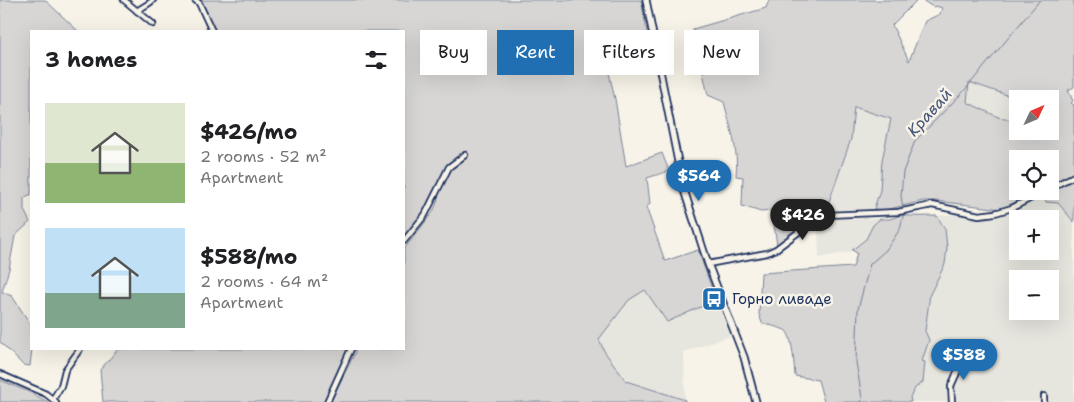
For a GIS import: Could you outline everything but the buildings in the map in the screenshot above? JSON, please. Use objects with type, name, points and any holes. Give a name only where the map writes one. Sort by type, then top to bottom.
[{"type":"street","points":[[124,0],[153,24]]},
{"type":"street","points":[[137,11],[153,0]]},
{"type":"street","points":[[195,0],[199,2],[212,30]]},
{"type":"street","points":[[646,0],[683,187],[708,264],[744,357],[756,402]]},
{"type":"street","points":[[405,240],[425,215],[449,166],[465,155]]},
{"type":"street","points":[[1059,184],[1074,176]]},
{"type":"street","points":[[708,264],[776,249],[816,219],[827,215],[898,212],[932,205],[979,215],[1012,208],[1028,200]]},
{"type":"street","points":[[0,374],[54,400],[61,386],[64,370],[79,350]]},
{"type":"street","points":[[327,402],[351,350]]},
{"type":"street","points":[[952,402],[951,386],[964,357]]},
{"type":"shaded area","points":[[0,0],[45,0],[77,30],[30,30],[30,195],[24,198],[24,210],[30,222],[15,236],[9,269],[2,292],[12,296],[30,323],[30,350],[32,350],[30,366],[23,365],[0,342]]},
{"type":"shaded area","points":[[192,0],[641,0],[647,30],[584,30],[584,75],[610,75],[626,166],[662,153],[669,171],[647,178],[650,204],[646,207],[665,261],[698,250],[716,300],[667,322],[645,290],[629,300],[599,339],[604,351],[626,381],[685,400],[685,402],[330,402],[356,350],[405,350],[405,248],[433,212],[438,200],[436,198],[427,216],[405,244],[405,30],[211,30],[203,8]]},
{"type":"shaded area","points":[[769,0],[917,0],[892,25],[909,61],[925,21],[940,14],[942,8],[933,7],[922,0],[1074,0],[1074,87],[1068,90],[1073,101],[1071,103],[1074,105],[1074,174],[1059,182],[1059,150],[1009,150],[1009,200],[1020,200],[1002,209],[923,201],[885,210],[874,209],[880,190],[882,160],[891,119],[854,107],[851,139],[826,210],[777,245],[772,211],[761,212],[742,206],[743,177],[736,176],[735,148],[724,102],[708,95],[703,75],[759,75],[759,30],[693,29],[766,8]]},
{"type":"shaded area","points":[[968,82],[1009,96],[1009,119],[998,118],[967,102]]},
{"type":"shaded area","points":[[854,107],[891,119],[882,160],[880,190],[874,209],[826,210],[851,139]]},
{"type":"shaded area","points":[[1074,179],[1074,222],[1058,203],[1046,202],[1044,200],[1059,200],[1059,187]]},
{"type":"shaded area","points":[[1034,200],[1049,200],[1058,203],[1074,222],[1074,402],[911,402],[910,397],[916,387],[923,382],[925,363],[922,361],[929,340],[925,331],[930,294],[936,279],[945,229],[937,216],[959,214],[983,217],[1009,213],[1009,260],[1059,260],[1059,210],[1015,210]]},
{"type":"shaded area","points":[[901,215],[937,216],[945,229],[947,247],[945,264],[930,294],[925,331],[929,340],[922,361],[925,362],[923,382],[916,387],[910,397],[911,402],[824,402],[818,380],[795,376],[793,351],[788,333],[785,330],[762,323],[759,314],[761,273],[853,267],[857,253],[852,250],[866,239],[873,225],[880,219],[890,219]]},
{"type":"shaded area","points":[[836,219],[880,219],[873,225],[866,239],[852,250],[854,251],[819,258],[818,225]]},
{"type":"shaded area","points":[[645,289],[667,322],[716,300],[730,336],[684,352],[685,400],[626,381],[604,351],[599,338],[629,300]]},
{"type":"shaded area","points":[[117,350],[352,350],[324,402],[103,402],[100,370]]},
{"type":"shaded area","points":[[0,380],[29,392],[48,402],[0,402]]},
{"type":"waterway","name":"Кравай","points":[[903,208],[901,196],[903,172],[915,141],[964,91],[1040,0]]},
{"type":"waterway","name":"Кравай","points":[[861,402],[856,362],[858,309],[870,264],[886,250],[900,229],[904,212]]},
{"type":"place","name":"Горно ливаде","points":[[714,299]]}]
